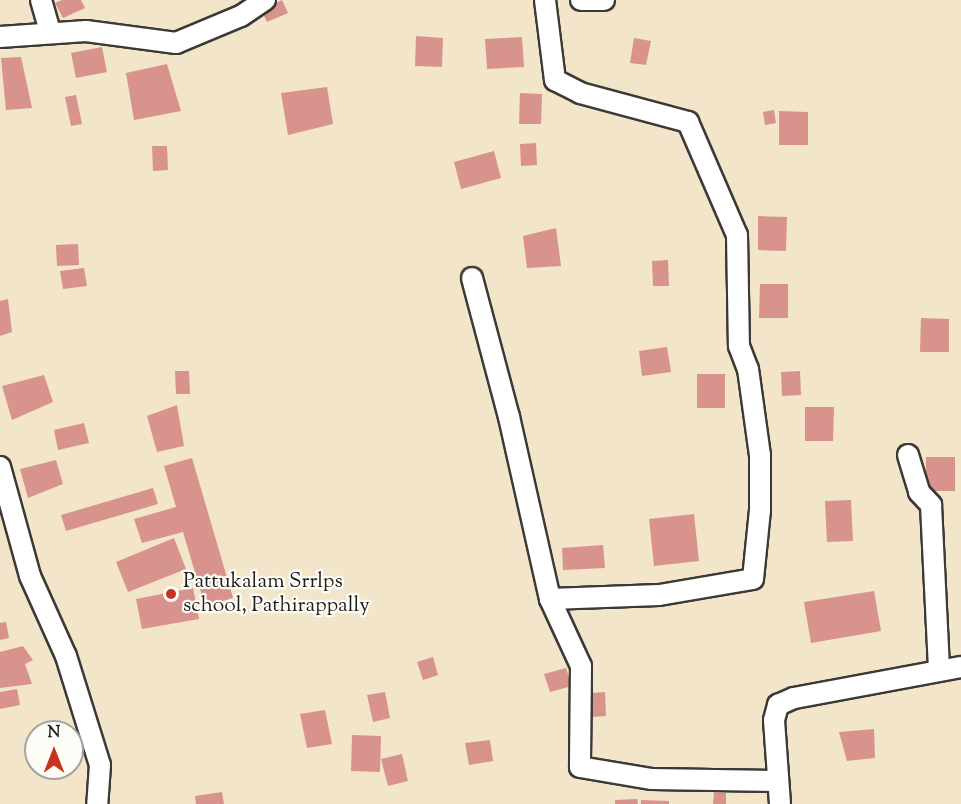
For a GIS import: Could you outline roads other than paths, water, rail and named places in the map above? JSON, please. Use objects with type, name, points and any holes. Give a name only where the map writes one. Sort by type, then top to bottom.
[{"type":"street","points":[[41,0],[50,32]]},
{"type":"street","points":[[0,37],[50,32],[86,32],[176,43],[241,16],[265,0]]},
{"type":"street","points":[[545,0],[555,80],[580,93],[688,122],[737,235],[739,346],[748,369],[760,455],[760,510],[753,579],[659,595],[550,599]]},
{"type":"street","points":[[581,0],[604,0]]},
{"type":"street","points":[[472,278],[509,417],[550,599],[582,666],[580,767],[652,779],[776,781]]},
{"type":"street","points":[[908,455],[919,492],[931,505],[939,671]]},
{"type":"street","points":[[0,467],[30,576],[66,656],[100,765],[97,804]]},
{"type":"street","points":[[780,804],[776,781],[774,720],[778,705],[794,698],[961,667]]},
{"type":"place","name":"Pattukalam Srrlps school, Pathirappally","points":[[171,594]]}]
